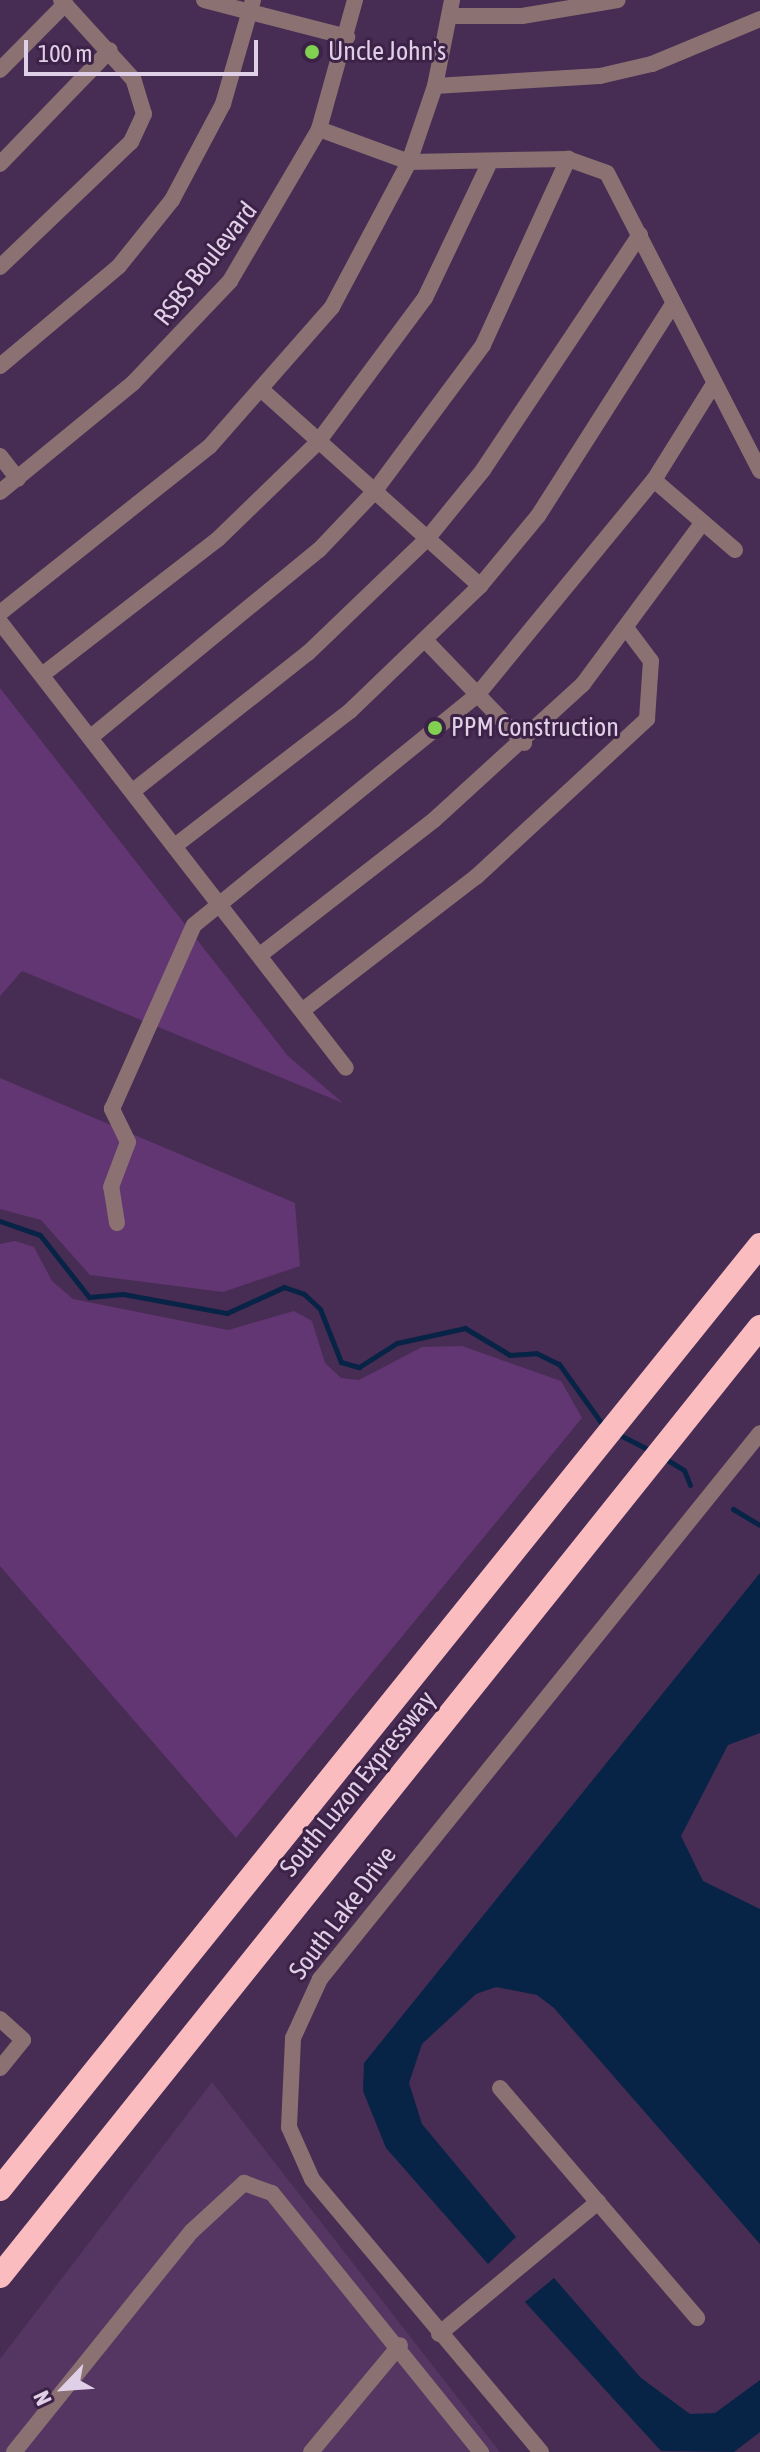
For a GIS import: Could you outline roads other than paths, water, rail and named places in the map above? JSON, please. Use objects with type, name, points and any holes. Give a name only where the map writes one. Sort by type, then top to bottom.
[{"type":"highway","name":"South Luzon Expressway","points":[[0,2189],[760,1245]]},
{"type":"highway","name":"South Luzon Expressway","points":[[0,2276],[760,1327]]},
{"type":"street","points":[[204,0],[252,7],[347,37]]},
{"type":"street","name":"RSBS Boulevard","points":[[0,492],[190,329],[267,228],[319,129],[355,0]]},
{"type":"street","points":[[0,613],[171,479],[263,391],[332,307],[409,162],[435,86],[451,8],[522,16],[618,0]]},
{"type":"street","points":[[0,70],[63,2],[110,50],[141,96],[139,131],[0,267]]},
{"type":"street","points":[[0,366],[119,266],[172,200],[223,104],[252,7]]},
{"type":"street","points":[[435,86],[600,76],[652,64],[760,19]]},
{"type":"street","points":[[0,164],[110,50]]},
{"type":"street","points":[[319,129],[409,162],[488,166],[568,159],[607,173],[712,387],[760,471]]},
{"type":"street","points":[[91,737],[319,550],[374,492],[483,345],[568,159]]},
{"type":"street","points":[[42,675],[218,539],[318,442],[425,298],[488,166]]},
{"type":"street","points":[[133,791],[308,653],[427,539],[483,470],[640,235]]},
{"type":"street","points":[[176,845],[350,711],[480,586],[538,516],[673,304]]},
{"type":"street","points":[[117,1223],[111,1187],[128,1142],[112,1109],[194,925],[218,900],[478,694],[654,480],[712,387]]},
{"type":"street","points":[[263,391],[480,586]]},
{"type":"street","points":[[0,456],[18,479]]},
{"type":"street","points":[[654,480],[735,550]]},
{"type":"street","points":[[260,955],[524,743],[628,631],[702,523]]},
{"type":"street","points":[[0,622],[346,1068]]},
{"type":"street","points":[[303,1010],[476,877],[647,719],[651,661],[628,631]]},
{"type":"street","points":[[425,640],[524,743]]},
{"type":"street","name":"South Lake Drive","points":[[541,2452],[325,2198],[298,2152],[286,2099],[300,2017],[320,1979],[760,1433]]},
{"type":"street","points":[[0,2019],[23,2040],[0,2068]]},
{"type":"street","points":[[500,2088],[697,2318]]},
{"type":"street","points":[[20,2450],[192,2231],[244,2183],[272,2193],[400,2345],[481,2452]]},
{"type":"street","points":[[439,2334],[598,2202]]},
{"type":"street","points":[[311,2452],[400,2345]]},
{"type":"water","points":[[760,1573],[760,1733],[728,1745],[681,1836],[703,1881],[760,1909],[760,2244],[554,2008],[537,1995],[496,1987],[476,1994],[422,2044],[409,2083],[422,2124],[516,2237],[488,2264],[386,2148],[363,2091],[364,2063]]},
{"type":"water","points":[[554,2278],[641,2378],[690,2414],[715,2413],[760,2380],[760,2432],[734,2452],[661,2451],[525,2302]]},
{"type":"waterway","points":[[0,1221],[40,1235],[89,1297],[123,1294],[227,1313],[284,1287],[304,1294],[320,1309],[341,1362],[359,1367],[397,1343],[465,1328],[510,1355],[536,1353],[559,1364],[605,1428]]},
{"type":"waterway","points":[[618,1434],[652,1451]]},
{"type":"waterway","points":[[664,1458],[684,1470],[690,1485]]},
{"type":"waterway","points":[[733,1509],[760,1525]]},
{"type":"place","name":"Uncle John's","points":[[312,52]]},
{"type":"place","name":"PPM Construction","points":[[435,728]]}]
